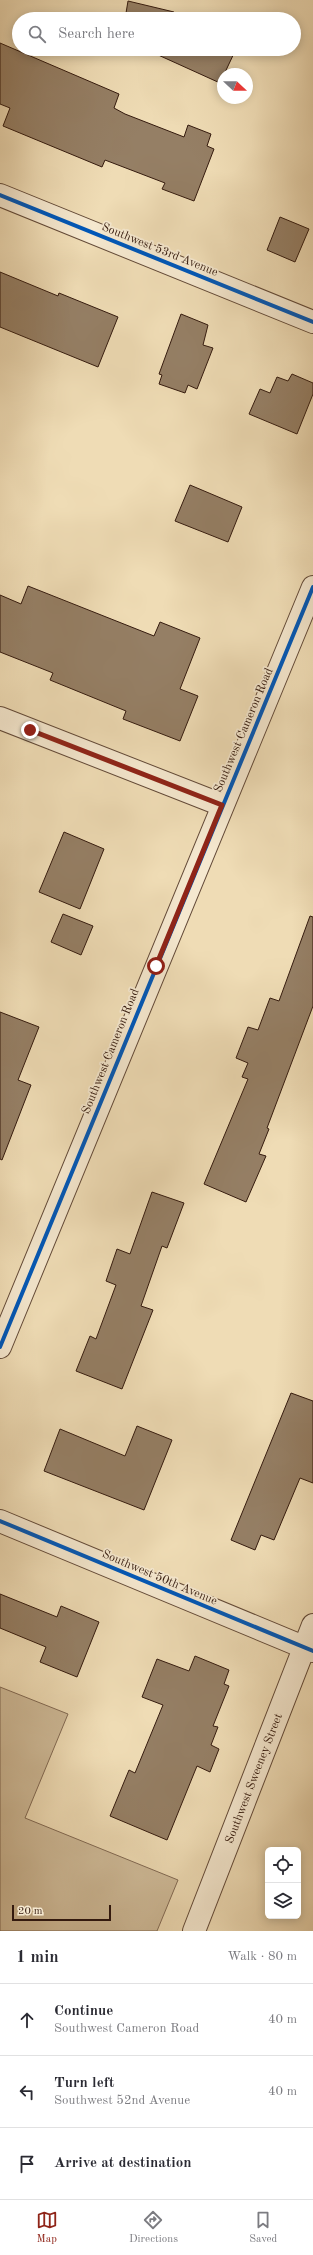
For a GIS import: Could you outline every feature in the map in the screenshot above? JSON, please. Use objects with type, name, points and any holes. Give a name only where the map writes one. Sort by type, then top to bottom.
[{"type":"street","name":"Southwest 53rd Avenue","points":[[0,195],[313,322]]},
{"type":"street","name":"Southwest Cameron Road","points":[[0,1347],[313,586]]},
{"type":"street","points":[[0,718],[222,805]]},
{"type":"street","name":"Southwest 50th Avenue","points":[[0,1521],[308,1649]]},
{"type":"street","name":"Southwest Sweeney Street","points":[[194,1931],[308,1649],[313,1625]]},
{"type":"shaded area","points":[[0,1687],[68,1714],[25,1818],[178,1880],[157,1931],[0,1931]]},
{"type":"building","points":[[128,1],[174,12],[126,12]]},
{"type":"building","points":[[0,43],[12,48],[12,56],[30,56],[119,94],[114,108],[125,114],[184,137],[188,125],[211,134],[207,146],[214,149],[194,201],[162,189],[165,183],[105,160],[102,167],[3,126],[10,108],[0,104]]},
{"type":"building","points":[[160,56],[233,56],[227,68],[217,68],[217,82]]},
{"type":"building","points":[[280,217],[309,229],[295,262],[267,250]]},
{"type":"building","points":[[0,272],[58,296],[59,293],[118,317],[98,367],[0,327]]},
{"type":"building","points":[[181,314],[208,325],[203,345],[213,348],[197,389],[188,385],[185,393],[159,384],[162,375],[159,374]]},
{"type":"building","points":[[292,374],[313,383],[313,394],[297,434],[249,414],[260,389],[270,393],[277,377],[288,381]]},
{"type":"building","points":[[190,485],[242,507],[228,542],[175,521]]},
{"type":"building","points":[[28,586],[154,636],[160,622],[200,638],[180,689],[198,696],[180,741],[123,719],[126,711],[50,680],[53,673],[0,652],[0,595],[21,604]]},
{"type":"building","points":[[64,832],[104,849],[80,909],[39,892]]},
{"type":"building","points":[[63,914],[93,926],[81,955],[51,942]]},
{"type":"building","points":[[310,916],[313,917],[313,1006],[267,1128],[269,1129],[259,1154],[266,1156],[246,1202],[204,1184],[248,1079],[242,1077],[248,1063],[236,1058],[248,1027],[258,1030],[270,998],[279,1001]]},
{"type":"building","points":[[0,1012],[39,1027],[18,1080],[31,1085],[2,1160],[0,1159]]},
{"type":"building","points":[[152,1192],[184,1203],[167,1248],[162,1246],[141,1306],[153,1310],[122,1389],[76,1371],[90,1336],[96,1339],[116,1285],[106,1281],[117,1249],[130,1254]]},
{"type":"building","points":[[291,1393],[313,1401],[313,1483],[300,1478],[274,1540],[261,1535],[255,1550],[231,1540]]},
{"type":"building","points":[[137,1426],[172,1440],[144,1510],[44,1471],[60,1429],[125,1456]]},
{"type":"building","points":[[0,1594],[57,1617],[61,1606],[99,1622],[77,1677],[40,1662],[46,1647],[0,1628]]},
{"type":"building","points":[[195,1656],[229,1670],[224,1684],[229,1686],[213,1726],[218,1727],[211,1745],[219,1749],[210,1772],[197,1766],[167,1840],[110,1816],[129,1770],[135,1773],[163,1705],[142,1697],[157,1659],[189,1671]]},
{"type":"cycle path","points":[[0,195],[313,322]]},
{"type":"cycle path","points":[[0,1347],[313,587]]},
{"type":"cycle path","points":[[0,1521],[313,1651]]},
{"type":"route","points":[[30,730],[222,805],[156,966]]}]
